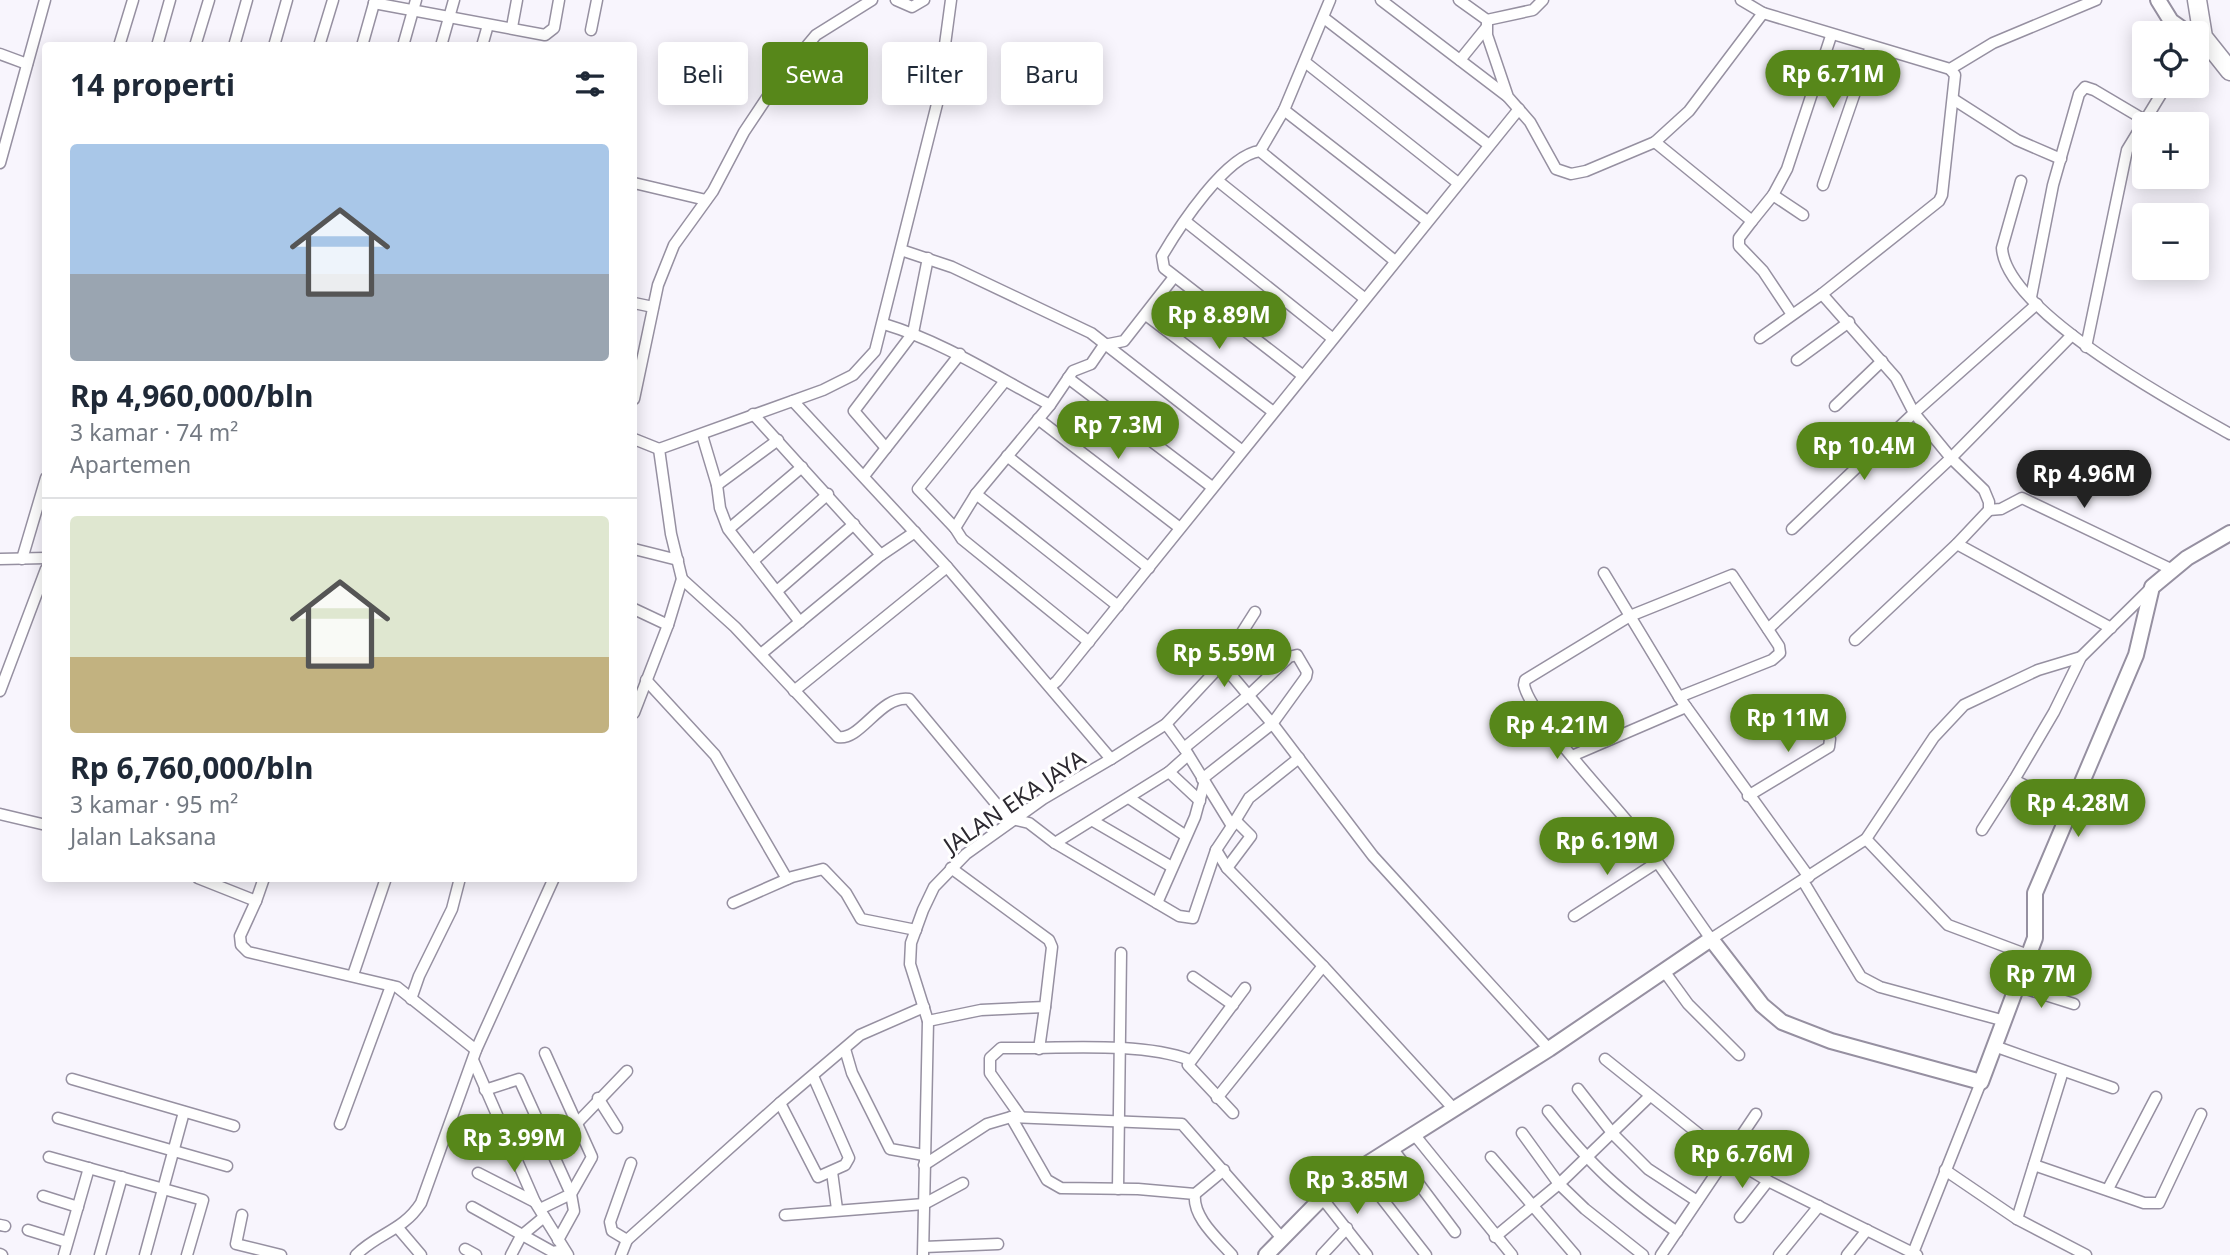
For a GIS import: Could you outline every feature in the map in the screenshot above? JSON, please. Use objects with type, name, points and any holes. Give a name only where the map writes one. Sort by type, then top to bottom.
[{"type":"highway","points":[[2196,21],[2197,0]]},
{"type":"highway","points":[[2209,51],[2230,71]]},
{"type":"street","points":[[0,163],[45,0]]},
{"type":"street","points":[[120,42],[132,0]]},
{"type":"street","points":[[158,42],[170,0]]},
{"type":"street","points":[[196,42],[209,0]]},
{"type":"street","points":[[235,42],[247,0]]},
{"type":"street","points":[[275,42],[287,0]]},
{"type":"street","points":[[320,42],[333,0]]},
{"type":"street","points":[[404,42],[416,0]]},
{"type":"street","points":[[442,42],[454,0]]},
{"type":"street","points":[[512,27],[517,0]]},
{"type":"street","points":[[363,42],[375,2],[488,26],[512,27],[549,35],[554,28],[559,0]]},
{"type":"street","points":[[591,30],[597,0]]},
{"type":"street","points":[[637,372],[664,265],[674,245],[706,200],[761,103],[816,35],[872,0]]},
{"type":"street","points":[[896,0],[912,8],[924,0]]},
{"type":"street","points":[[637,440],[659,449],[702,435],[793,401],[853,375],[866,364],[875,351],[884,324],[937,104],[951,0]]},
{"type":"street","points":[[1302,375],[1174,277],[1164,268],[1162,256],[1185,221],[1218,181],[1246,155],[1260,151],[1284,110],[1330,0]]},
{"type":"street","points":[[1381,0],[1508,97],[1530,122],[1556,169],[1562,173],[1586,171],[1655,142],[1689,111],[1763,13]]},
{"type":"street","points":[[1459,0],[1487,24],[1508,97]]},
{"type":"street","points":[[1460,60],[1487,24],[1533,10],[1543,0]]},
{"type":"street","points":[[1741,0],[1763,13],[1831,36],[1950,69],[1955,75],[1942,195],[1939,201],[1822,294],[1791,313],[1760,338]]},
{"type":"street","points":[[1950,69],[1993,43],[2096,0]]},
{"type":"street","points":[[2158,0],[2171,21]]},
{"type":"street","points":[[1324,18],[1489,145]]},
{"type":"street","points":[[483,42],[488,26]]},
{"type":"street","points":[[1791,313],[1763,271],[1739,246],[1739,238],[1773,195],[1787,169],[1831,36]]},
{"type":"street","points":[[1823,185],[1871,46]]},
{"type":"street","points":[[0,54],[27,64]]},
{"type":"street","points":[[1305,62],[1458,183]]},
{"type":"street","points":[[1792,529],[2034,300],[2061,159],[2079,94],[2085,87],[2132,113]]},
{"type":"street","points":[[1953,99],[2017,140],[2061,159]]},
{"type":"street","points":[[1050,687],[1519,109]]},
{"type":"street","points":[[1284,110],[1427,221]]},
{"type":"street","points":[[2086,346],[2127,150],[2132,140]]},
{"type":"street","points":[[1655,142],[1752,221]]},
{"type":"street","points":[[1260,151],[1395,261]]},
{"type":"street","points":[[1218,181],[1364,298]]},
{"type":"street","points":[[2021,181],[2002,248],[2002,258],[2034,300],[2072,335],[2135,380],[2230,434]]},
{"type":"street","points":[[637,184],[706,200]]},
{"type":"street","points":[[1773,195],[1803,215]]},
{"type":"street","points":[[1185,221],[1332,338]]},
{"type":"street","points":[[901,250],[928,258],[986,283],[1107,345],[1241,450]]},
{"type":"street","points":[[886,448],[855,415],[855,406],[914,333],[928,258]]},
{"type":"street","points":[[955,528],[976,494],[1050,405],[1068,378],[1076,369],[1091,364],[1101,347],[1124,341],[1174,277]]},
{"type":"street","points":[[1822,294],[1896,378],[1914,413],[1951,458],[1984,490],[1989,510]]},
{"type":"street","points":[[637,304],[653,307]]},
{"type":"street","points":[[1146,315],[1272,411]]},
{"type":"street","points":[[1797,360],[1849,322]]},
{"type":"street","points":[[884,324],[914,333],[960,354],[1050,405]]},
{"type":"street","points":[[1768,629],[1951,458],[2072,335]]},
{"type":"street","points":[[864,476],[960,354]]},
{"type":"street","points":[[1835,406],[1882,361]]},
{"type":"street","points":[[1068,378],[1212,487]]},
{"type":"street","points":[[1005,381],[918,489],[962,539],[1089,642]]},
{"type":"street","name":"JALAN EKA JAYA","points":[[793,401],[947,567],[1111,759],[1013,821],[951,868],[934,887],[911,943],[911,964],[928,1021],[923,1251]]},
{"type":"street","points":[[753,414],[881,555]]},
{"type":"street","points":[[1038,419],[1180,528]]},
{"type":"street","points":[[702,435],[718,485],[720,508],[730,528],[800,622]]},
{"type":"street","points":[[718,485],[778,440]]},
{"type":"street","points":[[637,705],[668,625],[682,579],[659,449]]},
{"type":"street","points":[[1007,456],[1149,568]]},
{"type":"street","points":[[730,528],[802,467]]},
{"type":"street","points":[[22,559],[42,492]]},
{"type":"street","points":[[753,561],[828,494]]},
{"type":"street","points":[[976,494],[1118,606]]},
{"type":"street","points":[[1855,640],[1957,544],[1989,510],[2001,509],[2022,498],[2173,570]]},
{"type":"street","points":[[777,591],[854,524]]},
{"type":"street","points":[[761,654],[881,555],[915,532]]},
{"type":"street","points":[[1982,830],[2054,712],[2081,657],[2152,587],[2230,533]]},
{"type":"street","points":[[1957,544],[2111,628]]},
{"type":"street","points":[[637,550],[678,560]]},
{"type":"street","points":[[0,559],[42,558]]},
{"type":"street","points":[[794,691],[947,567]]},
{"type":"street","points":[[1604,573],[1679,697],[1806,879],[1861,977],[1880,987],[2006,1021]]},
{"type":"street","points":[[1679,697],[1777,657],[1780,653],[1779,646],[1731,575],[1630,616],[1525,680],[1524,689],[1572,756],[1628,823],[1762,1005],[1782,1022],[1831,1041],[1981,1082]]},
{"type":"street","points":[[1,687],[42,579]]},
{"type":"street","points":[[682,579],[761,654],[833,733],[846,739],[895,700],[909,699],[1013,821],[1029,823],[1055,843],[1179,916],[1193,918],[1216,849],[1249,799],[1299,758]]},
{"type":"street","points":[[1605,1059],[1725,1155],[1768,1181],[1915,1254],[1945,1170],[1997,1046],[2035,938],[2035,893],[2136,655],[2152,587]]},
{"type":"street","points":[[637,610],[668,625]]},
{"type":"street","points":[[1111,759],[1166,724],[1222,664],[1255,612]]},
{"type":"street","points":[[1055,843],[1169,772],[1186,751],[1289,657],[1297,655],[1307,672],[1306,677],[1272,724],[1203,782],[1200,801],[1157,903]]},
{"type":"street","points":[[1266,1255],[1322,1198],[1359,1168],[1549,1049],[1711,939],[1866,839],[1934,737],[1964,705],[2038,670],[2081,657]]},
{"type":"street","points":[[1222,664],[1299,758],[1373,856],[1549,1049]]},
{"type":"street","points":[[646,681],[715,755],[787,879]]},
{"type":"street","points":[[1572,756],[1686,707]]},
{"type":"street","points":[[1748,796],[1829,747],[1830,739],[1811,708]]},
{"type":"street","points":[[1166,724],[1186,751],[1203,782],[1234,823],[1251,836],[1227,868]]},
{"type":"street","points":[[1169,772],[1200,801]]},
{"type":"street","points":[[2014,780],[2072,809]]},
{"type":"street","points":[[1129,797],[1186,836]]},
{"type":"street","points":[[0,814],[42,824]]},
{"type":"street","points":[[1093,821],[1172,867]]},
{"type":"street","points":[[1866,839],[1948,925],[2028,955]]},
{"type":"street","points":[[1216,849],[1227,868],[1453,1108]]},
{"type":"street","points":[[1574,916],[1656,863]]},
{"type":"street","points":[[951,868],[1049,940],[1052,947],[1039,1049]]},
{"type":"street","points":[[733,903],[787,879],[823,869],[846,893],[861,919],[916,930]]},
{"type":"street","points":[[208,882],[256,901]]},
{"type":"street","points":[[263,882],[240,936],[241,945],[248,952],[391,986],[411,999],[474,1055],[485,1090],[540,1210],[563,1248]]},
{"type":"street","points":[[353,975],[385,882]]},
{"type":"street","points":[[411,999],[422,969],[452,909],[459,882]]},
{"type":"street","points":[[356,1255],[369,1243],[398,1228],[421,1203],[474,1055],[552,882]]},
{"type":"street","points":[[1118,1189],[1121,1122],[1121,953]]},
{"type":"street","points":[[1217,1098],[1323,967]]},
{"type":"street","points":[[1664,971],[1688,1004],[1739,1055]]},
{"type":"street","points":[[1193,977],[1233,1005]]},
{"type":"street","points":[[340,1124],[391,986]]},
{"type":"street","points":[[2017,986],[2074,1004]]},
{"type":"street","points":[[1233,1113],[1191,1071],[1190,1060],[1245,988]]},
{"type":"street","points":[[621,1255],[627,1240],[851,1041],[876,1027],[924,1007]]},
{"type":"street","points":[[928,1021],[981,1010],[1045,1007]]},
{"type":"street","points":[[1997,1046],[2113,1088]]},
{"type":"street","points":[[1190,1060],[1170,1053],[1001,1048],[990,1058],[990,1073],[1016,1117],[1047,1180],[1053,1185],[1061,1188],[1195,1194],[1224,1170]]},
{"type":"street","points":[[845,1049],[845,1058],[890,1149],[924,1160],[978,1129],[1016,1117],[1182,1124],[1281,1237]]},
{"type":"street","points":[[510,1255],[540,1210],[571,1194],[592,1157],[545,1053]]},
{"type":"street","points":[[578,1122],[598,1098],[627,1071]]},
{"type":"street","points":[[2017,1219],[2063,1071]]},
{"type":"street","points":[[780,1103],[818,1177],[845,1165],[849,1158],[813,1076]]},
{"type":"street","points":[[72,1079],[234,1126]]},
{"type":"street","points":[[472,1207],[521,1236],[557,1253],[563,1248],[573,1210],[571,1194],[521,1081],[515,1079],[485,1090]]},
{"type":"street","points":[[1578,1089],[1614,1134],[1648,1169],[1697,1201]]},
{"type":"street","points":[[1495,1237],[1614,1134],[1650,1096]]},
{"type":"street","points":[[2108,1189],[2156,1097]]},
{"type":"street","points":[[598,1098],[617,1128]]},
{"type":"street","points":[[1548,1111],[1585,1159],[1625,1195],[1677,1232]]},
{"type":"street","points":[[145,1255],[184,1112]]},
{"type":"street","points":[[1664,1254],[1725,1155],[1756,1114]]},
{"type":"street","points":[[2034,1165],[2144,1203],[2159,1203],[2201,1114]]},
{"type":"street","points":[[58,1118],[227,1166]]},
{"type":"street","points":[[1413,1133],[1512,1255]]},
{"type":"street","points":[[1522,1133],[1559,1184],[1585,1209],[1643,1255]]},
{"type":"street","points":[[1392,1148],[1455,1232]]},
{"type":"street","points":[[49,1157],[203,1200],[187,1255]]},
{"type":"street","points":[[1491,1157],[1576,1255]]},
{"type":"street","points":[[627,1240],[612,1231],[610,1222],[631,1163]]},
{"type":"street","points":[[64,1255],[89,1168]]},
{"type":"street","points":[[1359,1168],[1426,1255]]},
{"type":"street","points":[[1945,1170],[2017,1219],[2071,1251],[2085,1255]]},
{"type":"street","points":[[832,1172],[836,1209]]},
{"type":"street","points":[[478,1173],[540,1210]]},
{"type":"street","points":[[100,1255],[122,1177]]},
{"type":"street","points":[[1740,1217],[1768,1181]]},
{"type":"street","points":[[785,1215],[924,1204],[962,1183]]},
{"type":"street","points":[[1195,1194],[1194,1203],[1200,1217],[1232,1255]]},
{"type":"street","points":[[43,1196],[78,1207]]},
{"type":"street","points":[[1322,1198],[1367,1255]]},
{"type":"street","points":[[1779,1255],[1819,1206]]},
{"type":"street","points":[[242,1214],[235,1242],[258,1252],[281,1255]]},
{"type":"street","points":[[398,1228],[421,1255]]},
{"type":"street","points":[[1322,1255],[1347,1228]]},
{"type":"street","points":[[28,1230],[67,1242]]},
{"type":"street","points":[[1847,1255],[1867,1230]]},
{"type":"street","points":[[923,1251],[998,1244]]},
{"type":"street","points":[[465,1249],[476,1255]]}]
